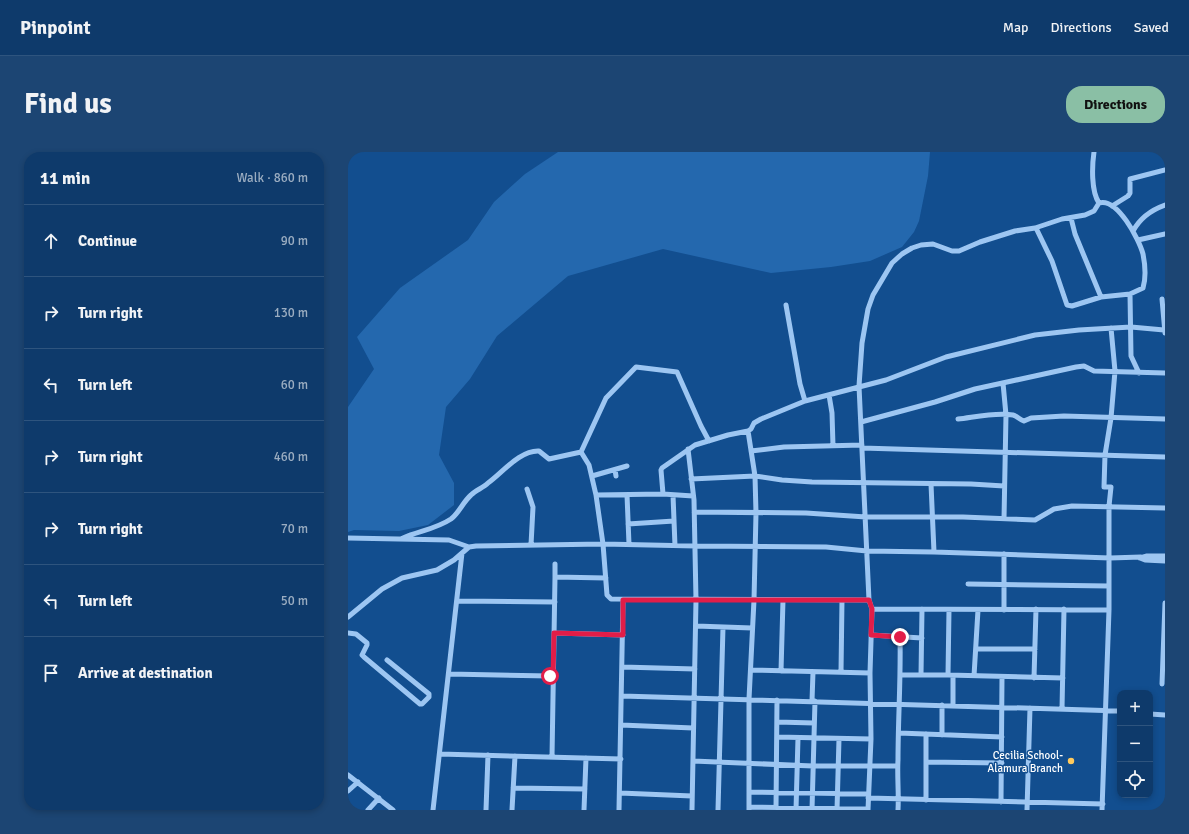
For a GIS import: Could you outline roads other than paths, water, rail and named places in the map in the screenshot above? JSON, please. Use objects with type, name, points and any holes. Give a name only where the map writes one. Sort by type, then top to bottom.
[{"type":"street","points":[[1094,152],[1094,187],[1099,204]]},
{"type":"street","points":[[1164,152],[1165,156]]},
{"type":"street","points":[[1112,206],[1128,196],[1130,193],[1130,179],[1165,170]]},
{"type":"street","points":[[748,431],[755,476],[756,513],[754,600],[749,699],[749,809],[868,809],[871,739],[870,673],[872,609],[869,600],[859,386],[862,343],[868,309],[873,295],[892,263],[902,254],[921,244],[933,244],[952,251],[959,251],[980,242],[1008,233],[1036,228],[1050,223],[1091,214],[1099,204],[1107,202],[1121,214],[1138,240],[1144,262],[1144,284],[1141,290],[1130,294],[1101,298],[1072,306],[1066,304],[1052,261],[1036,228]]},
{"type":"street","points":[[1133,231],[1139,221],[1148,213],[1165,205]]},
{"type":"street","points":[[1071,218],[1075,234],[1101,298]]},
{"type":"street","points":[[1138,240],[1165,234]]},
{"type":"street","points":[[1130,294],[1131,356],[1139,373]]},
{"type":"street","points":[[662,494],[662,468],[688,449],[698,443],[748,431],[754,423],[761,419],[805,401],[886,380],[946,357],[1035,335],[1079,330],[1130,327],[1165,331],[1164,307],[1162,300]]},
{"type":"street","points":[[786,305],[800,384],[805,401]]},
{"type":"street","points":[[1102,810],[1109,610],[1109,506],[1111,487],[1104,487],[1105,456],[1111,418],[1115,372],[1111,328]]},
{"type":"street","points":[[861,422],[935,402],[975,389],[1080,366],[1084,366],[1094,371],[1165,373]]},
{"type":"street","points":[[581,452],[609,394],[623,382],[632,369],[640,367],[677,372],[701,426],[709,440]]},
{"type":"street","points":[[1003,383],[1006,415],[1004,519]]},
{"type":"street","points":[[829,395],[832,413],[833,446]]},
{"type":"street","points":[[958,419],[1006,415],[1015,416],[1024,421],[1031,418],[1047,416],[1165,419]]},
{"type":"street","points":[[751,451],[779,447],[833,446],[1165,457]]},
{"type":"street","points":[[688,449],[696,546],[696,626],[692,810]]},
{"type":"street","points":[[403,538],[439,526],[446,522],[471,495],[503,472],[509,463],[530,452],[539,451],[549,459],[581,452]]},
{"type":"street","points":[[581,452],[589,465],[596,495],[603,544],[607,596],[611,600],[869,600]]},
{"type":"street","points":[[592,476],[627,466]]},
{"type":"street","points":[[615,470],[616,476]]},
{"type":"street","points":[[691,479],[755,476],[812,482],[971,484],[1004,486]]},
{"type":"street","points":[[931,484],[934,552]]},
{"type":"street","points":[[527,489],[532,503],[531,545]]},
{"type":"street","points":[[596,495],[662,494],[693,496]]},
{"type":"street","points":[[627,495],[629,544]]},
{"type":"street","points":[[674,495],[675,546]]},
{"type":"street","points":[[694,512],[806,513],[866,517],[932,516],[1035,520],[1041,518],[1050,511],[1072,506],[1165,508]]},
{"type":"street","points":[[628,524],[674,521]]},
{"type":"street","points":[[348,538],[449,540],[468,547],[629,544],[675,546],[826,547],[867,551],[1110,558],[1165,556]]},
{"type":"street","points":[[348,617],[382,589],[402,578],[437,570],[454,560],[468,547]]},
{"type":"street","points":[[433,810],[462,553]]},
{"type":"street","points":[[1004,554],[1004,610]]},
{"type":"street","points":[[1141,557],[1140,558],[1144,560],[1165,561]]},
{"type":"street","points":[[552,757],[555,564]]},
{"type":"street","points":[[555,577],[606,578]]},
{"type":"street","points":[[968,584],[1109,586]]},
{"type":"street","points":[[457,600],[555,602]]},
{"type":"street","points":[[619,810],[623,600]]},
{"type":"street","points":[[781,671],[783,600]]},
{"type":"street","points":[[841,672],[842,600]]},
{"type":"street","points":[[1162,684],[1165,603]]},
{"type":"street","points":[[872,609],[1109,610]]},
{"type":"street","points":[[921,675],[922,609]]},
{"type":"street","points":[[1034,678],[1036,609]]},
{"type":"street","points":[[1062,709],[1064,609]]},
{"type":"street","points":[[949,610],[950,676],[953,706]]},
{"type":"street","points":[[974,676],[978,610]]},
{"type":"street","points":[[696,626],[752,628]]},
{"type":"street","points":[[718,810],[723,627]]},
{"type":"street","points":[[348,633],[356,634],[367,643],[362,652],[364,657],[420,704],[422,704],[429,694],[387,660]]},
{"type":"street","points":[[554,633],[623,635]]},
{"type":"street","points":[[871,635],[922,638]]},
{"type":"street","points":[[898,810],[899,799],[897,766],[901,675],[900,637]]},
{"type":"street","points":[[976,650],[1035,649]]},
{"type":"street","points":[[622,667],[695,669]]},
{"type":"street","points":[[751,670],[870,673]]},
{"type":"street","points":[[812,809],[814,738],[813,672]]},
{"type":"street","points":[[449,674],[550,676],[553,678]]},
{"type":"street","points":[[901,675],[1063,678]]},
{"type":"street","points":[[1001,802],[1002,677]]},
{"type":"street","points":[[622,696],[1117,711]]},
{"type":"street","points":[[776,809],[777,700]]},
{"type":"street","points":[[942,705],[942,734]]},
{"type":"street","points":[[1027,810],[1030,708]]},
{"type":"street","points":[[1153,714],[1165,715]]},
{"type":"street","points":[[777,722],[814,723]]},
{"type":"street","points":[[621,725],[694,728]]},
{"type":"street","points":[[899,733],[1002,737]]},
{"type":"street","points":[[926,734],[926,800]]},
{"type":"street","points":[[777,737],[871,739]]},
{"type":"street","points":[[796,809],[798,738]]},
{"type":"street","points":[[837,809],[839,739]]},
{"type":"street","points":[[440,754],[621,759]]},
{"type":"street","points":[[486,810],[488,755]]},
{"type":"street","points":[[512,810],[515,756]]},
{"type":"street","points":[[584,810],[586,758]]},
{"type":"street","points":[[693,761],[749,762],[813,766],[897,766]]},
{"type":"street","points":[[926,762],[1002,763]]},
{"type":"street","points":[[348,774],[393,810]]},
{"type":"street","points":[[348,791],[358,782]]},
{"type":"street","points":[[513,788],[584,789]]},
{"type":"street","points":[[749,792],[837,794],[926,800],[1103,804]]},
{"type":"street","points":[[620,793],[692,796]]},
{"type":"street","points":[[368,810],[379,798]]},
{"type":"place","name":"Cecilia School- Alamura Branch","points":[[1071,761]]}]
